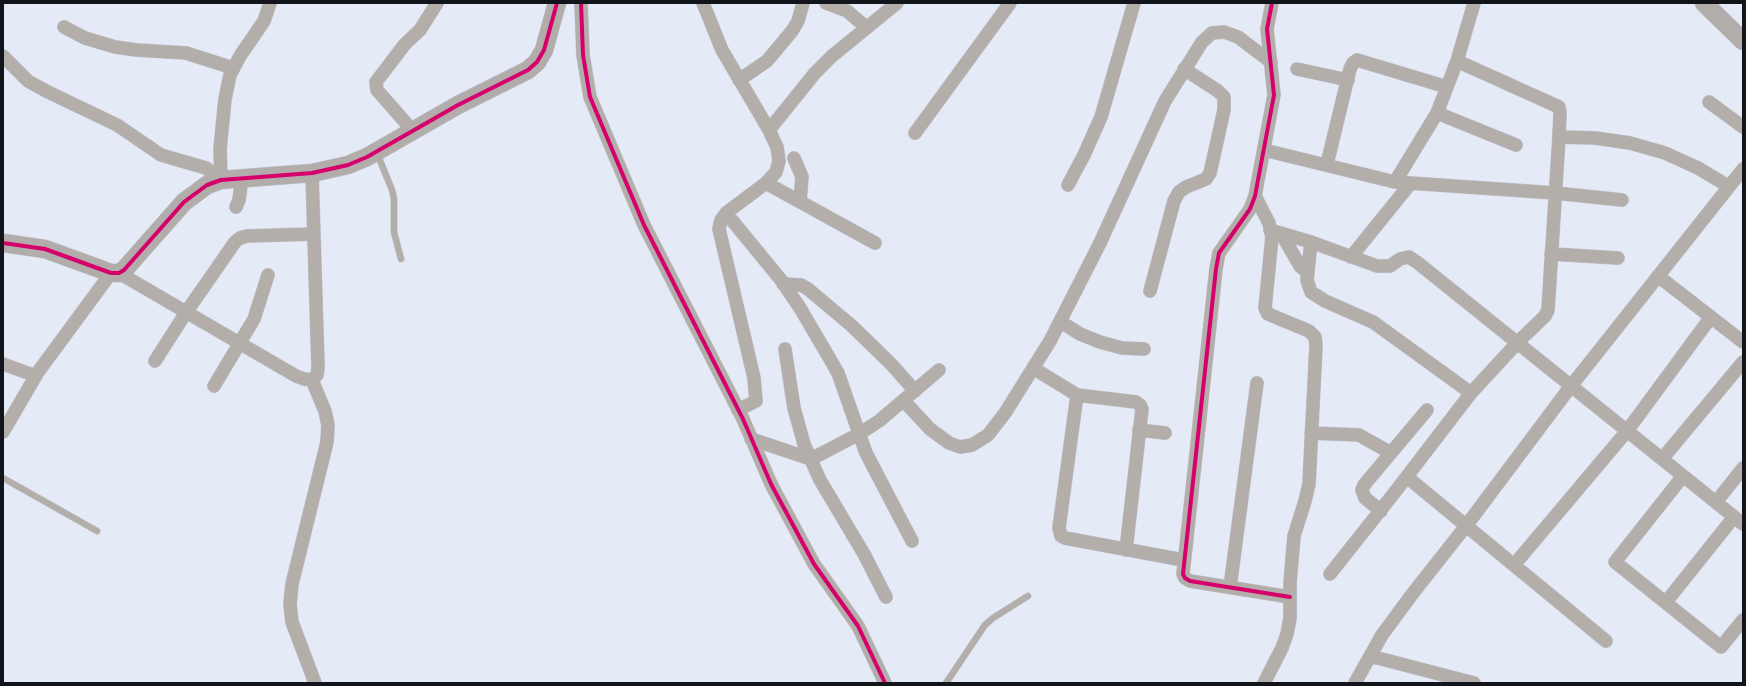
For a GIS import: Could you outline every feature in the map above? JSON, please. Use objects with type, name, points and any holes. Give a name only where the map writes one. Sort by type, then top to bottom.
[{"type":"street","points":[[218,180],[225,99],[230,75],[264,20],[270,3]]},
{"type":"street","points":[[413,131],[377,90],[376,82],[404,44],[420,30],[437,3]]},
{"type":"street","points":[[3,432],[36,376],[115,273],[124,270],[184,202],[194,193],[218,180],[312,173],[348,165],[377,152],[458,105],[528,70],[537,62],[544,50],[557,3]]},
{"type":"street","points":[[582,3],[583,55],[590,98],[644,225],[738,410],[771,484],[814,564],[858,626],[886,681]]},
{"type":"street","points":[[703,3],[722,50],[769,130],[777,147],[779,161],[776,172],[766,183],[726,213],[721,220],[720,229],[754,378],[756,401],[738,410]]},
{"type":"street","points":[[739,80],[767,61],[787,37],[798,21],[803,3]]},
{"type":"street","points":[[826,3],[847,11],[866,27]]},
{"type":"street","points":[[769,130],[815,73],[832,56],[897,3]]},
{"type":"street","points":[[915,133],[1010,3]]},
{"type":"street","points":[[1068,185],[1084,155],[1100,117],[1134,3]]},
{"type":"street","points":[[1272,3],[1267,29],[1274,94],[1255,196],[1250,209],[1219,253],[1183,574],[1185,578],[1190,581],[1290,597]]},
{"type":"street","points":[[1395,182],[1437,113],[1457,61],[1474,3]]},
{"type":"street","points":[[1704,3],[1743,41]]},
{"type":"street","points":[[64,27],[85,38],[115,47],[186,53],[233,68]]},
{"type":"street","points":[[904,401],[930,429],[948,443],[960,447],[972,445],[988,434],[1005,413],[1061,322],[1100,243],[1165,101],[1202,42],[1212,33],[1224,32],[1238,37],[1271,62]]},
{"type":"street","points":[[3,56],[28,81],[117,125],[161,155],[206,168],[218,180]]},
{"type":"street","points":[[1327,164],[1348,80],[1353,63],[1357,60],[1447,87]]},
{"type":"street","points":[[1330,574],[1381,511],[1471,393],[1518,342],[1545,316],[1548,310],[1559,137],[1559,107],[1457,61]]},
{"type":"street","points":[[1297,69],[1348,80]]},
{"type":"street","points":[[1150,292],[1174,201],[1179,192],[1186,187],[1206,179],[1210,173],[1224,110],[1224,97],[1218,90],[1184,70]]},
{"type":"street","points":[[1709,102],[1743,127]]},
{"type":"street","points":[[1437,113],[1516,145]]},
{"type":"street","points":[[1559,137],[1595,138],[1637,145],[1665,153],[1698,168],[1728,186]]},
{"type":"street","points":[[1264,150],[1327,164],[1395,182],[1555,193],[1622,200]]},
{"type":"street","points":[[794,158],[802,177],[800,201]]},
{"type":"street","points":[[1359,682],[1370,656],[1387,629],[1571,386],[1743,169]]},
{"type":"street","points":[[312,173],[318,367],[317,375],[312,380]]},
{"type":"street","points":[[236,207],[239,200],[242,178]]},
{"type":"street","points":[[766,183],[875,243]]},
{"type":"street","points":[[1351,257],[1410,184]]},
{"type":"street","points":[[1255,196],[1274,228],[1300,266],[1308,273]]},
{"type":"street","points":[[1250,209],[1274,228],[1377,266],[1390,266],[1400,259],[1409,257],[1518,342],[1739,520],[1666,602]]},
{"type":"street","points":[[726,213],[783,284],[800,308],[838,374],[866,453],[912,541]]},
{"type":"street","points":[[1264,683],[1282,648],[1287,634],[1290,618],[1294,536],[1309,484],[1316,345],[1315,337],[1310,331],[1268,314],[1265,308],[1274,228]]},
{"type":"street","points":[[155,361],[187,311],[235,242],[240,238],[247,236],[314,234]]},
{"type":"street","points":[[1311,242],[1307,280],[1311,292],[1325,301],[1373,322],[1471,393]]},
{"type":"street","points":[[3,243],[45,249],[115,273],[187,311],[296,376],[312,380]]},
{"type":"street","points":[[1551,254],[1618,258]]},
{"type":"street","points":[[214,386],[254,319],[268,275]]},
{"type":"street","points":[[1658,276],[1743,342]]},
{"type":"street","points":[[783,284],[801,285],[820,298],[881,354],[915,391]]},
{"type":"street","points":[[1514,565],[1627,431],[1711,317]]},
{"type":"street","points":[[1061,322],[1080,334],[1100,342],[1122,348],[1144,349]]},
{"type":"street","points":[[785,349],[794,408],[804,444],[810,459],[820,480],[864,554],[886,597]]},
{"type":"street","points":[[1662,459],[1743,362]]},
{"type":"street","points":[[3,364],[36,376]]},
{"type":"street","points":[[1033,368],[1077,395],[1136,402],[1142,409],[1126,550]]},
{"type":"street","points":[[751,439],[810,459],[859,434],[879,421],[939,370]]},
{"type":"street","points":[[312,380],[325,411],[328,425],[327,442],[292,584],[290,604],[292,622],[315,683]]},
{"type":"street","points":[[1230,587],[1257,383]]},
{"type":"street","points":[[1077,395],[1059,532],[1065,538],[1184,560]]},
{"type":"street","points":[[1381,511],[1365,498],[1362,490],[1364,484],[1427,410]]},
{"type":"street","points":[[1139,430],[1165,433]]},
{"type":"street","points":[[1311,433],[1359,435],[1391,453]]},
{"type":"street","points":[[1716,502],[1743,468]]},
{"type":"street","points":[[1683,476],[1615,562],[1722,647],[1741,626]]},
{"type":"street","points":[[1407,477],[1606,641]]},
{"type":"street","points":[[1370,656],[1474,683]]},
{"type":"lane","points":[[377,152],[394,199],[394,232],[400,259]]},
{"type":"lane","points":[[3,478],[96,531]]},
{"type":"lane","points":[[946,683],[985,625],[993,618],[1028,596]]},
{"type":"cycle path","points":[[3,243],[45,249],[111,273],[119,273],[124,270],[184,202],[207,185],[221,180],[312,173],[348,165],[367,157],[458,105],[528,70],[537,62],[544,50],[557,3]]},
{"type":"cycle path","points":[[581,3],[583,55],[590,97],[644,225],[743,419],[771,484],[814,564],[858,626],[885,683]]},
{"type":"cycle path","points":[[1272,3],[1267,29],[1274,95],[1255,196],[1250,209],[1219,253],[1183,574],[1185,578],[1190,581],[1290,597]]}]
